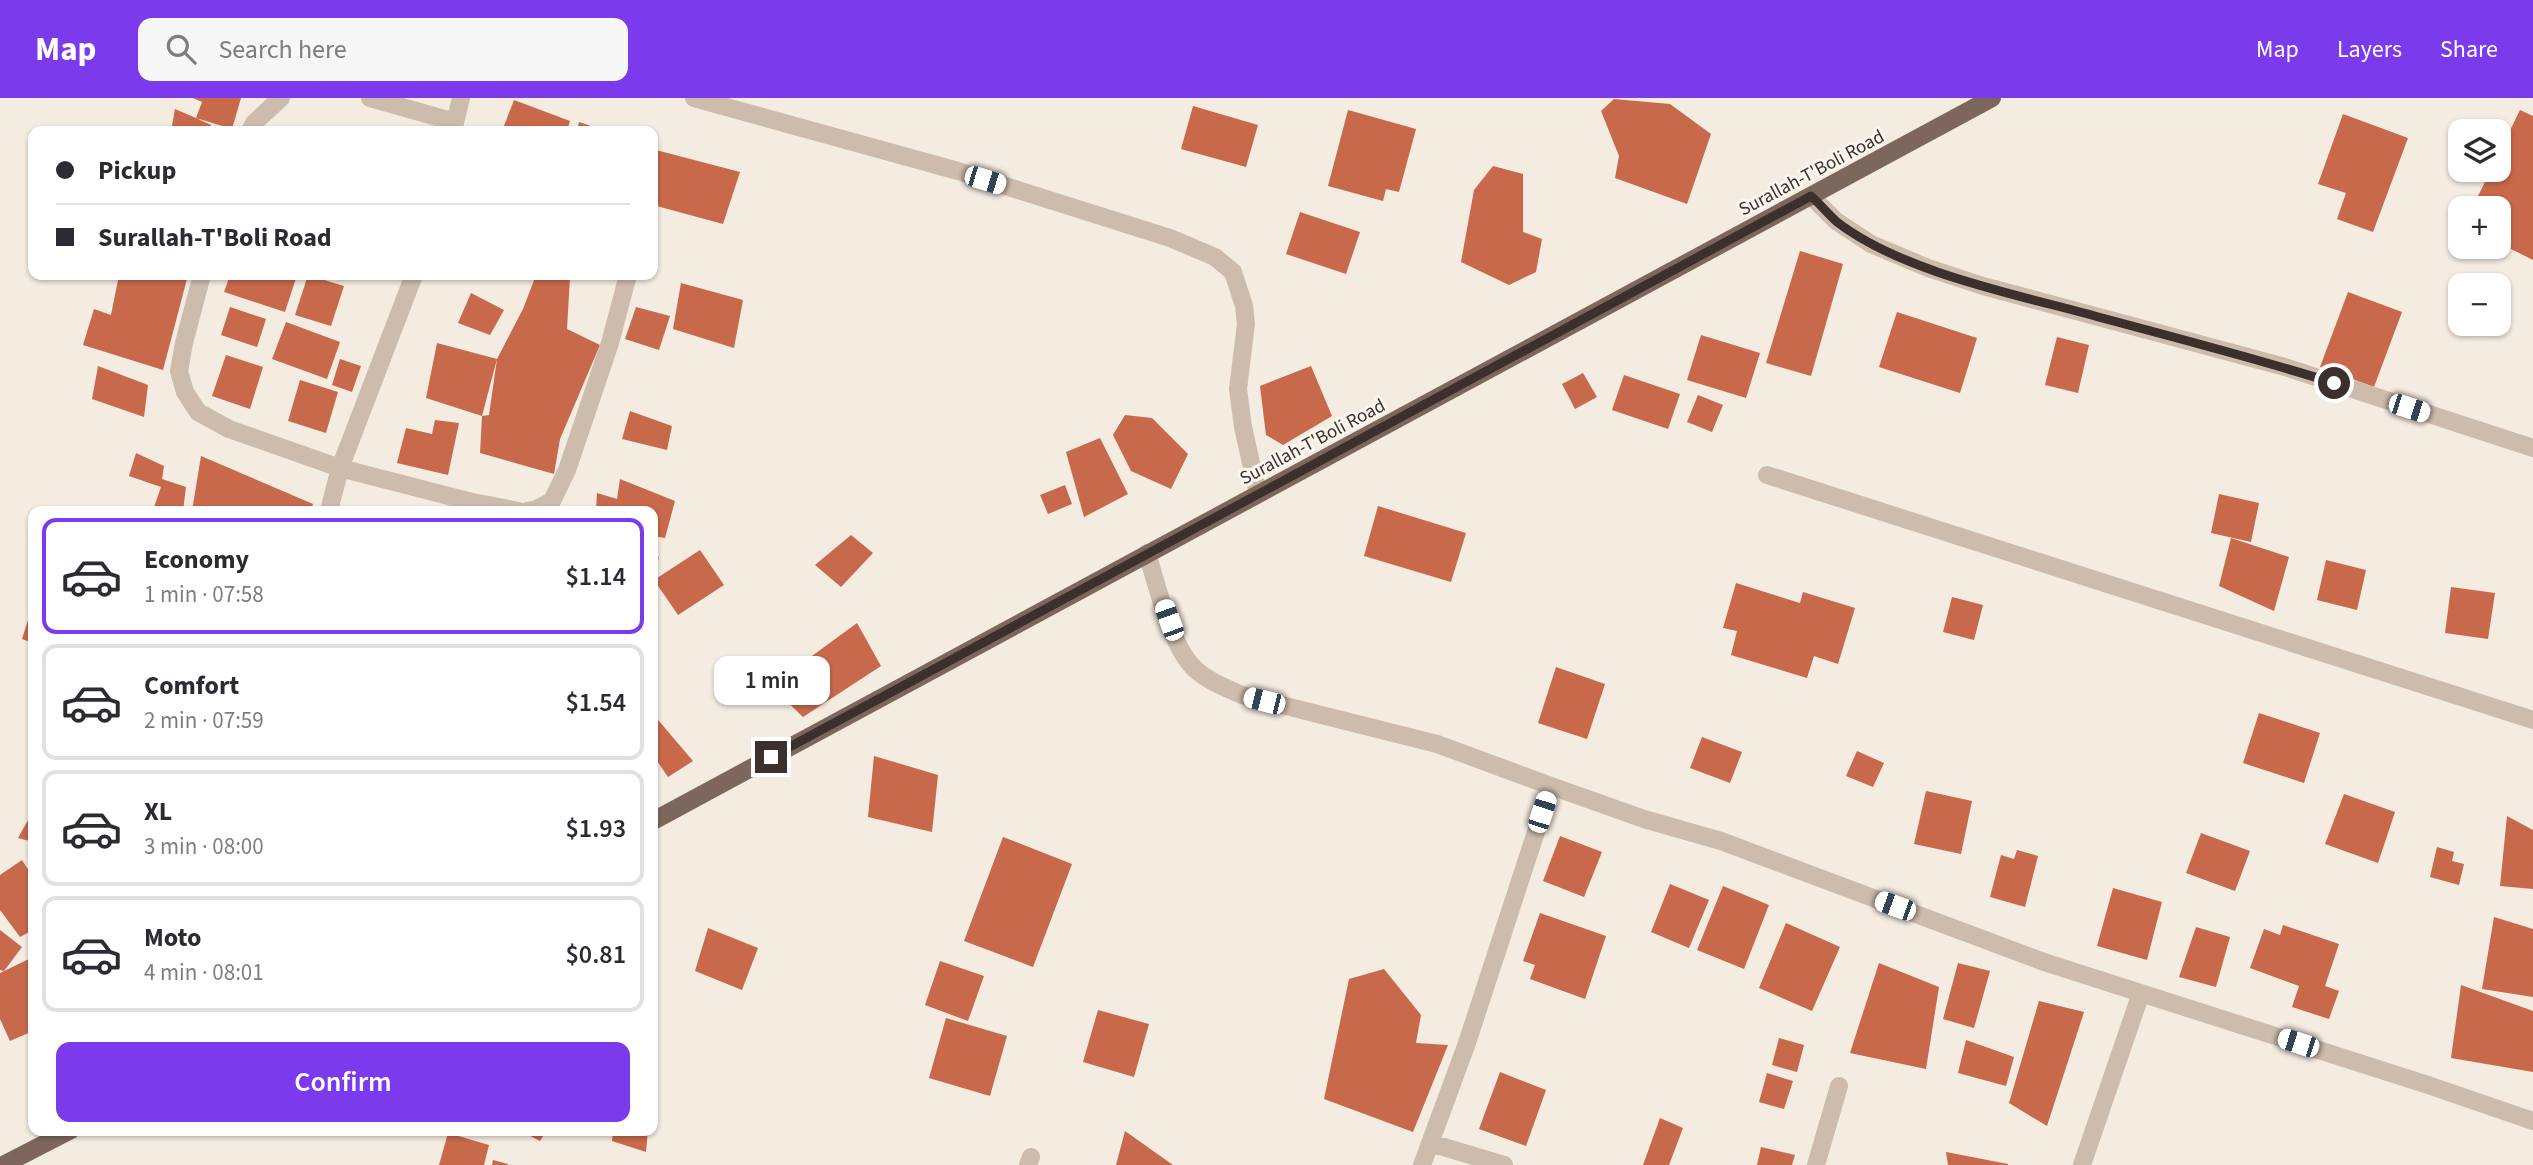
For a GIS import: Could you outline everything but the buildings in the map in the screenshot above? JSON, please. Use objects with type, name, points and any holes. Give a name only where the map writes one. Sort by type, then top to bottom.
[{"type":"main road","name":"Surallah-T'Boli Road","points":[[658,818],[1992,98]]},
{"type":"main road","points":[[3,1165],[59,1136]]},
{"type":"street","points":[[252,126],[281,98]]},
{"type":"street","points":[[370,98],[451,126]]},
{"type":"street","points":[[454,126],[461,98]]},
{"type":"street","points":[[694,98],[958,172],[1170,237],[1215,257],[1233,272],[1244,306],[1245,324],[1238,389],[1243,427],[1258,494]]},
{"type":"street","points":[[1811,196],[1836,221],[1871,244],[1928,268],[1983,286],[2285,367],[2533,448]]},
{"type":"street","points":[[201,280],[179,371],[185,392],[198,412],[229,429],[340,468],[493,506]]},
{"type":"street","points":[[330,506],[340,468],[412,280]]},
{"type":"street","points":[[543,506],[552,501],[567,470],[610,342],[627,280]]},
{"type":"street","points":[[1767,475],[2533,720]]},
{"type":"street","points":[[1147,553],[1179,646],[1194,668],[1218,685],[1242,695],[1437,744],[1644,819],[1721,841],[2045,962],[2533,1121]]},
{"type":"street","points":[[1422,1165],[1467,1044],[1550,786]]},
{"type":"street","points":[[2082,1165],[2141,993]]},
{"type":"street","points":[[1816,1165],[1839,1086]]},
{"type":"street","points":[[1430,1143],[1504,1165]]},
{"type":"route","points":[[771,757],[1811,196],[1836,221],[1871,244],[1928,268],[1983,286],[2285,367],[2334,383]]}]
